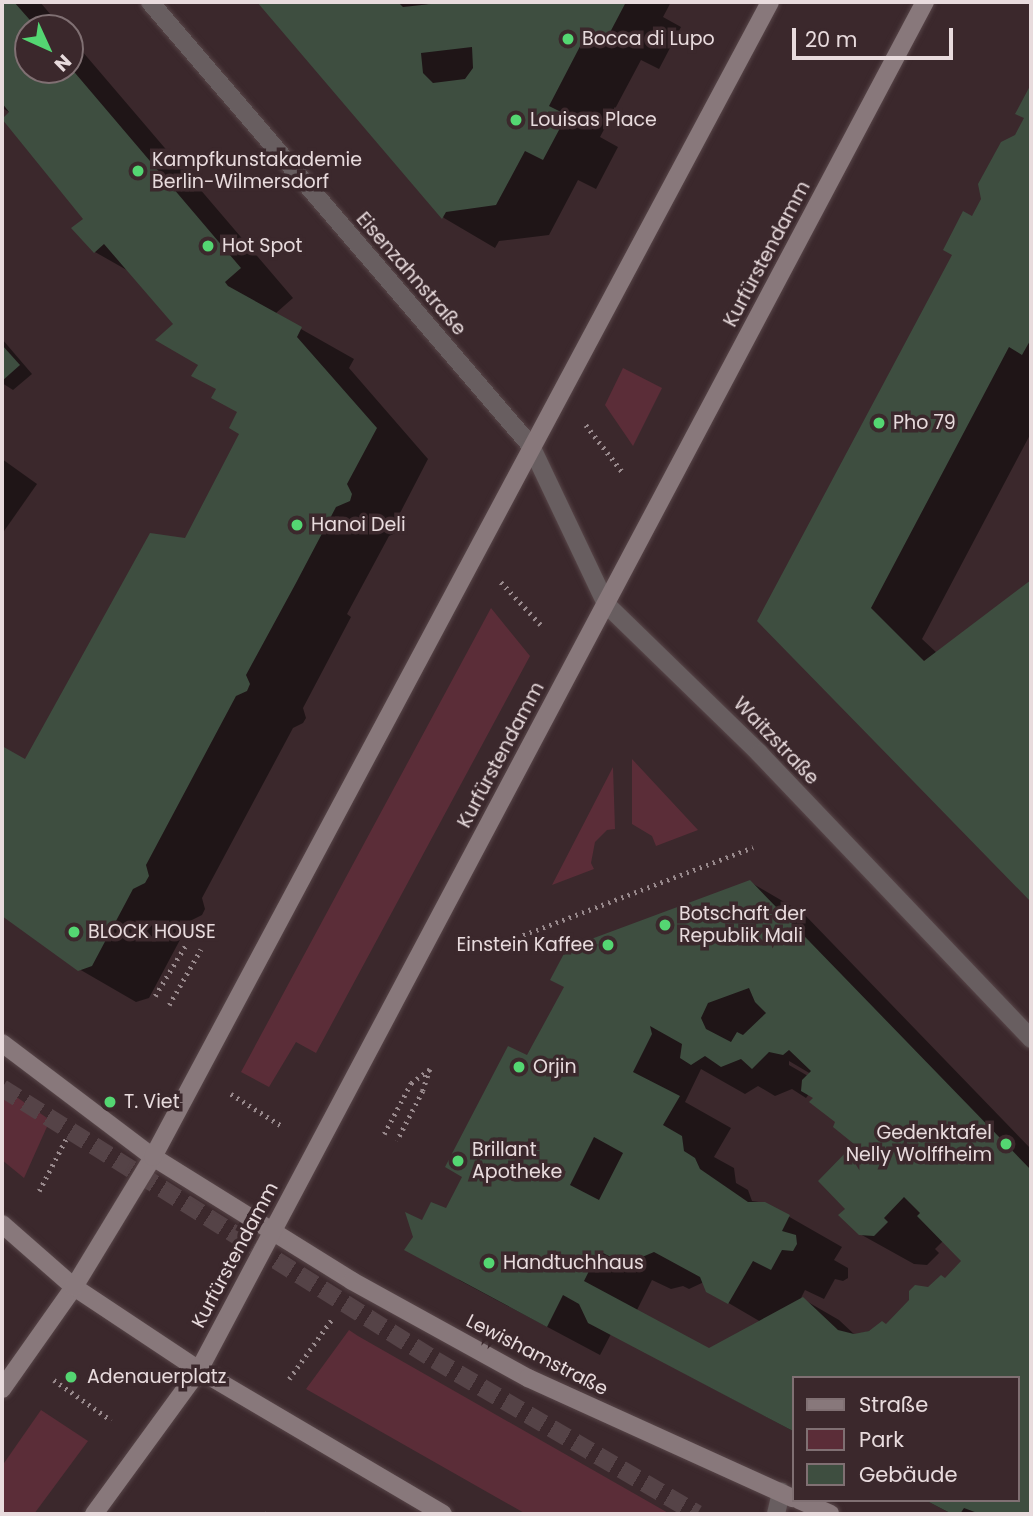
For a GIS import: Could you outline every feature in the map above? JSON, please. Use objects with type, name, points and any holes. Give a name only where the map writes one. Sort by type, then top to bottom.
[{"type":"main road","points":[[2,1389],[75,1287],[153,1157],[770,2]]},
{"type":"main road","name":"Kurfürstendamm","points":[[94,1514],[199,1370],[925,2]]},
{"type":"main road","name":"Lewishamstraße","points":[[2,1043],[153,1157],[362,1286],[528,1378],[787,1495]]},
{"type":"main road","points":[[2,1224],[75,1287],[199,1370],[443,1514]]},
{"type":"main road","points":[[803,1502],[830,1514]]},
{"type":"street","name":"Eisenzahnstraße","points":[[150,2],[531,446]]},
{"type":"street","name":"Waitzstraße","points":[[531,446],[606,604],[759,753],[1031,1039]]},
{"type":"street","points":[[776,1514],[787,1495]]},
{"type":"path","points":[[586,424],[624,474]]},
{"type":"path","points":[[501,582],[543,627]]},
{"type":"path","points":[[497,945],[753,847]]},
{"type":"path","points":[[155,996],[187,943]]},
{"type":"path","points":[[169,1005],[201,949]]},
{"type":"path","points":[[384,1134],[411,1083],[430,1069],[423,1091],[397,1141]]},
{"type":"path","points":[[230,1094],[282,1126]]},
{"type":"path","points":[[39,1191],[69,1133]]},
{"type":"path","points":[[289,1379],[332,1319]]},
{"type":"path","points":[[53,1379],[111,1420]]},
{"type":"green space","points":[[623,368],[662,388],[633,446],[605,405]]},
{"type":"green space","points":[[491,608],[530,656],[316,1053],[296,1042],[269,1087],[241,1072]]},
{"type":"green space","points":[[632,759],[698,830],[656,846],[652,836],[632,824]]},
{"type":"green space","points":[[613,767],[615,829],[607,830],[595,842],[591,863],[594,869],[552,885]]},
{"type":"green space","points":[[2,1087],[50,1120],[24,1178],[2,1160]]},
{"type":"green space","points":[[349,1330],[670,1514],[526,1514],[306,1389]]},
{"type":"green space","points":[[41,1410],[88,1441],[34,1514],[2,1514],[2,1466]]},
{"type":"building","points":[[2,2],[14,2],[25,14],[14,14],[14,84],[84,83],[241,268],[225,282],[228,286],[302,327],[297,337],[377,428],[347,484],[352,494],[350,501],[336,507],[246,675],[250,684],[247,691],[236,696],[146,865],[149,876],[145,883],[133,889],[92,966],[78,971],[2,916],[2,746],[25,759],[150,533],[185,538],[239,434],[229,428],[237,412],[211,398],[216,389],[191,376],[198,365],[155,340],[173,324],[104,244],[94,253],[71,228],[83,219],[2,119],[9,112],[2,103]]},
{"type":"building","points":[[257,2],[398,2],[403,7],[431,2],[626,2],[606,40],[588,31],[549,106],[567,115],[543,160],[525,151],[496,205],[446,212],[442,219]],"holes":[[[472,47],[473,68],[465,79],[433,83],[423,73],[421,53]]]},
{"type":"building","points":[[1031,84],[1031,339],[1022,355],[1009,347],[871,608],[924,661],[1031,580],[1031,902],[757,621],[952,255],[943,250],[963,211],[972,216],[981,199],[978,184],[1001,142],[1015,135],[1024,118],[1015,114]]},
{"type":"building","points":[[2,345],[20,365],[2,381]]},
{"type":"building","points":[[750,880],[1031,1170],[1031,1514],[980,1514],[964,1508],[960,1514],[952,1514],[929,1502],[1019,1502],[1019,1376],[792,1376],[792,1430],[588,1323],[579,1304],[563,1295],[547,1327],[404,1250],[413,1237],[405,1212],[422,1220],[431,1202],[446,1208],[462,1177],[445,1167],[508,1046],[527,1055],[564,987],[550,980],[567,948]],"holes":[[[749,988],[755,1002],[766,1013],[743,1035],[737,1032],[731,1042],[706,1029],[701,1018],[708,1003]],[[650,1026],[682,1044],[680,1058],[691,1065],[705,1056],[721,1067],[741,1059],[752,1069],[769,1052],[783,1055],[789,1050],[811,1071],[802,1080],[801,1091],[813,1098],[809,1102],[835,1122],[833,1127],[854,1144],[818,1181],[845,1209],[838,1215],[859,1235],[874,1236],[888,1222],[884,1218],[904,1197],[920,1213],[917,1216],[961,1261],[945,1278],[941,1275],[928,1287],[915,1285],[909,1291],[909,1300],[886,1324],[882,1321],[869,1331],[854,1334],[838,1330],[803,1297],[709,1348],[584,1281],[599,1251],[617,1260],[631,1256],[635,1260],[654,1252],[700,1277],[706,1292],[728,1304],[753,1261],[771,1270],[782,1250],[793,1251],[797,1244],[796,1235],[782,1231],[790,1215],[765,1202],[748,1202],[700,1169],[695,1158],[684,1151],[682,1136],[663,1125],[680,1096],[633,1072],[652,1034]],[[594,1137],[623,1153],[599,1200],[570,1185]]]},
{"type":"tunnel","points":[[2,1088],[435,1360],[697,1514]]},
{"type":"place","name":"Bocca di Lupo","points":[[568,39]]},
{"type":"place","name":"Louisas Place","points":[[516,120]]},
{"type":"place","name":"Kampfkunstakademie Berlin-Wilmersdorf","points":[[138,171]]},
{"type":"place","name":"Hot Spot","points":[[208,246]]},
{"type":"place","name":"Pho 79","points":[[879,423]]},
{"type":"place","name":"Hanoi Deli","points":[[297,525]]},
{"type":"place","name":"Botschaft der Republik Mali","points":[[665,925]]},
{"type":"place","name":"BLOCK HOUSE","points":[[74,932]]},
{"type":"place","name":"Einstein Kaffee","points":[[608,945]]},
{"type":"place","name":"Orjin","points":[[519,1067]]},
{"type":"place","name":"T. Viet","points":[[110,1102]]},
{"type":"place","name":"Gedenktafel Nelly Wolffheim","points":[[1006,1144]]},
{"type":"place","name":"Brillant Apotheke","points":[[458,1161]]},
{"type":"place","name":"Handtuchhaus","points":[[489,1263]]},
{"type":"place","name":"Adenauerplatz","points":[[71,1377]]}]
